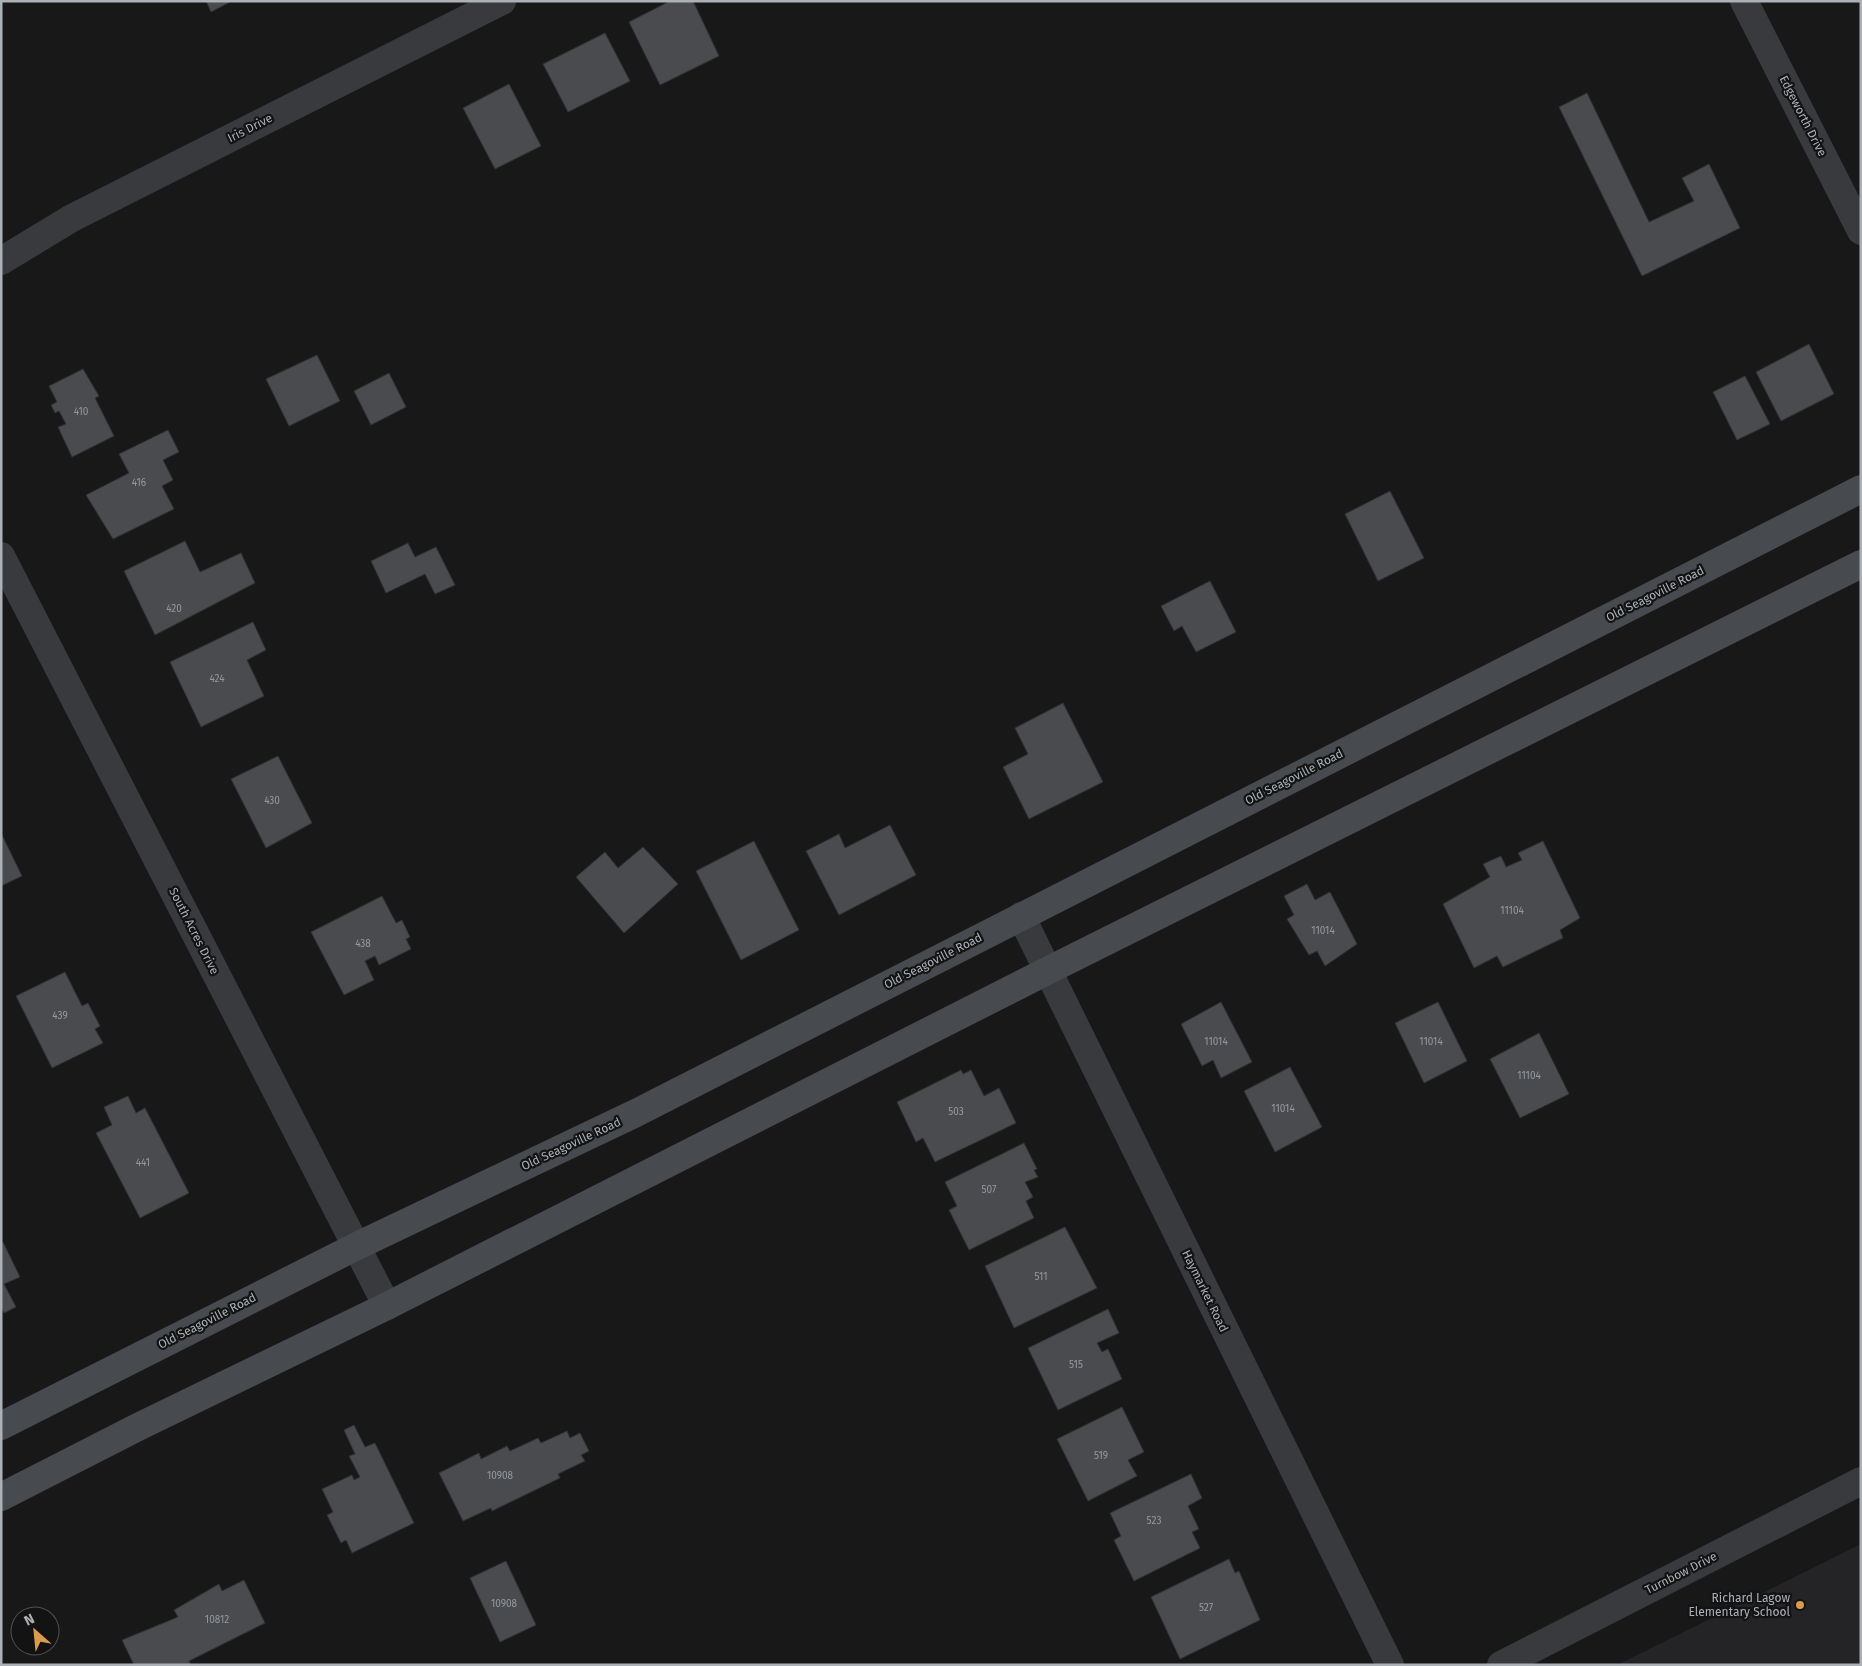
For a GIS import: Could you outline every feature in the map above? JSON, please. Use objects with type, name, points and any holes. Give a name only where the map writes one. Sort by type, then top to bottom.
[{"type":"main road","name":"Old Seagoville Road","points":[[1,1426],[357,1246],[636,1113],[1861,489]]},
{"type":"main road","points":[[1,1497],[138,1427],[387,1306],[1047,971],[1861,564]]},
{"type":"street","name":"Iris Drive","points":[[1,261],[72,218],[502,1]]},
{"type":"street","name":"Edgeworth Drive","points":[[1744,1],[1861,231]]},
{"type":"street","name":"South Acres Drive","points":[[1,556],[387,1306]]},
{"type":"street","name":"Haymarket Road","points":[[1021,916],[1390,1665]]},
{"type":"street","name":"Turnbow Drive","points":[[1500,1665],[1861,1481]]},
{"type":"shaded area","name":"Richard Lagow Elementary School","points":[[1861,1544],[1861,1665],[1617,1665]]},
{"type":"building","points":[[206,1],[232,1],[211,12]]},
{"type":"building","points":[[670,1],[693,1],[719,56],[660,85],[629,22]]},
{"type":"building","points":[[605,33],[630,81],[568,112],[543,64]]},
{"type":"building","points":[[509,84],[541,146],[495,169],[463,108]]},
{"type":"building","points":[[1587,93],[1649,222],[1694,201],[1682,178],[1709,164],[1740,228],[1642,276],[1559,107]]},
{"type":"building","points":[[1809,344],[1834,394],[1781,421],[1756,372]]},
{"type":"building","points":[[317,355],[340,401],[289,426],[266,379]]},
{"type":"building","points":[[83,369],[99,396],[95,398],[114,436],[72,457],[58,427],[66,424],[59,411],[55,413],[51,405],[57,402],[49,386]]},
{"type":"building","points":[[389,373],[406,407],[371,425],[354,391]]},
{"type":"building","points":[[1745,376],[1770,424],[1737,440],[1713,392]]},
{"type":"building","points":[[168,430],[179,452],[163,460],[173,480],[162,486],[174,509],[113,539],[86,495],[129,473],[119,454]]},
{"type":"building","points":[[1390,491],[1424,558],[1378,581],[1345,514]]},
{"type":"building","points":[[185,541],[200,572],[241,553],[255,583],[155,635],[124,571]]},
{"type":"building","points":[[408,543],[415,557],[436,547],[455,585],[435,594],[425,574],[386,593],[371,561]]},
{"type":"building","points":[[1210,581],[1236,632],[1196,652],[1182,626],[1174,631],[1161,606]]},
{"type":"building","points":[[253,622],[266,650],[247,660],[264,696],[201,727],[170,662]]},
{"type":"building","points":[[1063,703],[1103,782],[1029,819],[1003,767],[1028,754],[1015,728]]},
{"type":"building","points":[[278,756],[312,823],[266,848],[231,779]]},
{"type":"building","points":[[890,825],[916,875],[839,915],[806,851],[839,834],[845,848]]},
{"type":"building","points":[[1,833],[22,876],[1,886]]},
{"type":"building","points":[[754,841],[799,930],[741,960],[696,871]]},
{"type":"building","points":[[1543,841],[1580,918],[1560,930],[1563,938],[1503,967],[1497,956],[1474,968],[1443,904],[1490,877],[1483,864],[1501,856],[1506,867],[1522,860],[1518,853]]},
{"type":"building","points":[[643,847],[678,884],[624,933],[576,877],[605,852],[618,868]]},
{"type":"building","points":[[1307,884],[1315,900],[1330,892],[1357,944],[1325,966],[1317,951],[1309,955],[1287,919],[1294,915],[1284,896]]},
{"type":"building","points":[[382,896],[396,923],[402,920],[410,937],[406,939],[411,949],[379,965],[375,956],[365,961],[374,980],[344,995],[311,932]]},
{"type":"building","points":[[65,972],[82,1006],[88,1003],[100,1026],[95,1029],[103,1043],[52,1068],[16,996]]},
{"type":"building","points":[[1221,1002],[1252,1062],[1221,1078],[1213,1060],[1202,1066],[1181,1024]]},
{"type":"building","points":[[1438,1002],[1467,1061],[1424,1083],[1395,1023]]},
{"type":"building","points":[[1539,1033],[1569,1094],[1520,1118],[1490,1059]]},
{"type":"building","points":[[1290,1067],[1322,1127],[1275,1152],[1244,1091]]},
{"type":"building","points":[[961,1070],[963,1074],[971,1070],[984,1096],[999,1088],[1016,1123],[935,1162],[923,1138],[916,1142],[897,1102]]},
{"type":"building","points":[[128,1096],[136,1113],[145,1108],[189,1193],[140,1218],[96,1133],[112,1125],[104,1107]]},
{"type":"building","points":[[1024,1143],[1037,1169],[1034,1170],[1038,1177],[1025,1182],[1033,1197],[1026,1201],[1034,1218],[969,1250],[949,1210],[957,1206],[945,1182]]},
{"type":"building","points":[[1065,1227],[1097,1288],[1014,1328],[985,1266]]},
{"type":"building","points":[[3,1242],[20,1277],[4,1284],[16,1307],[4,1313],[1,1307],[1,1243]]},
{"type":"building","points":[[1108,1309],[1119,1333],[1097,1343],[1102,1352],[1108,1349],[1122,1379],[1058,1410],[1028,1348]]},
{"type":"building","points":[[1122,1407],[1144,1452],[1128,1460],[1137,1476],[1088,1501],[1057,1439]]},
{"type":"building","points":[[354,1425],[365,1447],[375,1443],[414,1523],[352,1553],[346,1540],[341,1543],[327,1515],[333,1512],[322,1489],[352,1475],[354,1480],[360,1477],[349,1456],[355,1454],[344,1430]]},
{"type":"building","points":[[567,1431],[570,1438],[580,1433],[589,1451],[581,1455],[585,1461],[558,1474],[560,1478],[492,1511],[491,1508],[463,1521],[439,1473],[479,1453],[481,1459],[507,1446],[510,1451],[538,1438],[541,1443]]},
{"type":"building","points":[[1191,1474],[1202,1498],[1188,1506],[1199,1529],[1192,1532],[1200,1548],[1134,1581],[1114,1540],[1121,1536],[1110,1513]]},
{"type":"building","points":[[1229,1559],[1235,1573],[1239,1571],[1260,1620],[1180,1659],[1151,1597]]},
{"type":"building","points":[[506,1561],[536,1625],[500,1642],[470,1578]]},
{"type":"building","points":[[244,1580],[265,1623],[189,1661],[191,1665],[134,1665],[122,1640],[178,1617],[174,1610],[219,1584],[222,1591]]},
{"type":"place","name":"Richard Lagow Elementary School","points":[[1800,1605]]}]
